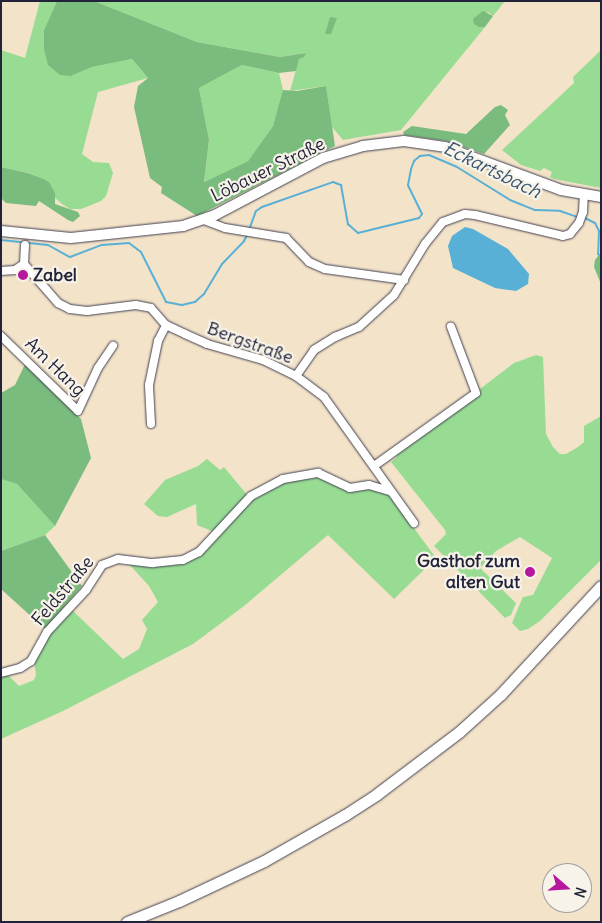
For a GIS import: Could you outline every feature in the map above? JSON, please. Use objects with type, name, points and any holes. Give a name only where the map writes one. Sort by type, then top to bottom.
[{"type":"highway","points":[[127,922],[179,901],[264,862],[345,815],[385,789],[459,732],[501,694],[601,586]]},
{"type":"main road","name":"Löbauer Straße","points":[[1,230],[26,239],[97,236],[169,228],[204,220],[323,158],[363,146],[398,141],[418,142],[445,148],[561,190],[601,197]]},
{"type":"street","points":[[296,376],[314,350],[335,336],[359,327],[394,295],[438,225],[459,216],[475,215],[563,236],[570,234],[579,223],[583,212],[584,195]]},
{"type":"street","points":[[204,220],[216,226],[243,232],[270,234],[286,238],[309,262],[325,269],[404,280]]},
{"type":"street","points":[[1,271],[15,270],[24,264],[26,239]]},
{"type":"street","name":"Bergstraße","points":[[24,264],[58,303],[70,309],[87,311],[136,306],[150,308],[166,325],[207,344],[263,360],[296,376],[324,397],[414,524]]},
{"type":"street","points":[[151,424],[151,377],[158,341],[166,325]]},
{"type":"street","points":[[369,485],[376,469],[476,393],[451,327]]},
{"type":"street","name":"Am Hang","points":[[1,336],[78,411],[98,368],[113,346]]},
{"type":"street","name":"Feldstraße","points":[[1,673],[20,668],[31,661],[46,632],[86,590],[102,565],[124,559],[165,563],[184,560],[199,552],[251,496],[283,479],[318,473],[350,488],[369,485],[390,491]]},
{"type":"green space","points":[[40,1],[57,1],[44,30],[71,76],[92,67],[132,59],[148,78],[98,92],[82,154],[93,162],[109,163],[113,173],[106,196],[101,201],[81,209],[70,209],[62,204],[53,196],[54,193],[49,182],[44,179],[29,173],[1,167],[1,50],[25,58]]},
{"type":"green space","points":[[57,1],[94,1],[197,42],[280,57],[306,53],[304,57],[299,59],[296,71],[279,73],[242,65],[199,88],[209,140],[204,182],[248,161],[273,126],[283,90],[297,91],[326,86],[335,146],[197,216],[161,193],[162,187],[150,178],[134,107],[138,86],[148,78],[132,59],[92,67],[71,76],[60,75],[48,65],[44,49],[44,30]]},
{"type":"green space","points":[[94,1],[505,1],[493,16],[488,12],[474,24],[478,27],[485,27],[401,130],[343,140],[332,127],[326,86],[290,91],[299,59],[306,53],[280,57],[197,42]]},
{"type":"green space","points":[[483,11],[493,16],[485,27],[478,27],[474,24],[473,19]]},
{"type":"green space","points":[[330,17],[337,18],[331,34],[325,34]]},
{"type":"green space","points":[[601,50],[601,188],[554,179],[550,177],[552,172],[544,168],[540,171],[521,165],[502,150],[574,83],[573,77]]},
{"type":"green space","points":[[242,65],[279,73],[283,90],[279,109],[273,126],[248,161],[204,182],[209,140],[199,88]]},
{"type":"green space","points":[[501,105],[508,110],[505,115],[510,125],[484,154],[446,141],[404,135],[403,132],[412,126],[466,134],[495,107]]},
{"type":"green space","points":[[1,167],[28,173],[49,182],[55,193],[55,204],[78,212],[80,216],[73,222],[39,201],[36,206],[6,203],[1,198]]},
{"type":"green space","points":[[601,255],[601,284],[594,267],[595,260]]},
{"type":"green space","points":[[536,355],[543,357],[546,434],[553,447],[560,454],[566,454],[584,442],[584,426],[601,416],[601,560],[540,621],[528,629],[520,631],[512,623],[519,606],[523,597],[533,595],[552,558],[520,537],[496,551],[480,568],[516,603],[511,615],[505,618],[434,546],[446,534],[445,530],[391,462],[397,457],[393,453],[478,394],[480,389],[514,363]]},
{"type":"green space","points":[[26,362],[81,419],[91,458],[55,526],[17,484],[1,479],[1,393],[15,385]]},
{"type":"green space","points":[[207,459],[220,470],[224,467],[248,496],[214,532],[197,525],[196,504],[167,517],[158,516],[144,504],[165,480],[198,466]]},
{"type":"green space","points":[[317,475],[350,491],[373,489],[388,493],[436,558],[394,599],[328,535],[244,606],[193,644],[63,711],[1,739],[1,676],[9,676],[19,686],[34,680],[36,675],[34,661],[45,640],[71,609],[123,659],[139,649],[147,629],[142,620],[158,602],[149,586],[127,562],[184,561],[252,499],[280,482]]},
{"type":"green space","points":[[1,479],[17,484],[55,526],[45,535],[1,551]]},
{"type":"green space","points":[[45,535],[82,586],[45,629],[1,589],[1,551]]},
{"type":"water","points":[[465,227],[473,229],[508,249],[529,274],[528,284],[516,291],[495,288],[453,268],[448,246],[452,236]]},
{"type":"waterway","name":"Eckartsbach","points":[[249,230],[256,211],[262,207],[333,182],[341,185],[348,224],[358,233],[419,218],[422,214],[408,185],[414,161],[420,156],[429,155],[457,167],[510,200],[535,210],[560,211],[577,217]]},
{"type":"waterway","name":"Eckartsbach","points":[[585,218],[595,223],[599,231],[598,254],[601,257]]},
{"type":"waterway","name":"Eckartsbach","points":[[1,240],[48,245],[70,257],[102,245],[129,243],[141,252],[166,302],[182,305],[195,302],[204,294],[222,264],[244,241],[247,235]]},
{"type":"place","name":"Zabel","points":[[23,275]]},
{"type":"place","name":"Gasthof zum alten Gut","points":[[530,572]]}]
